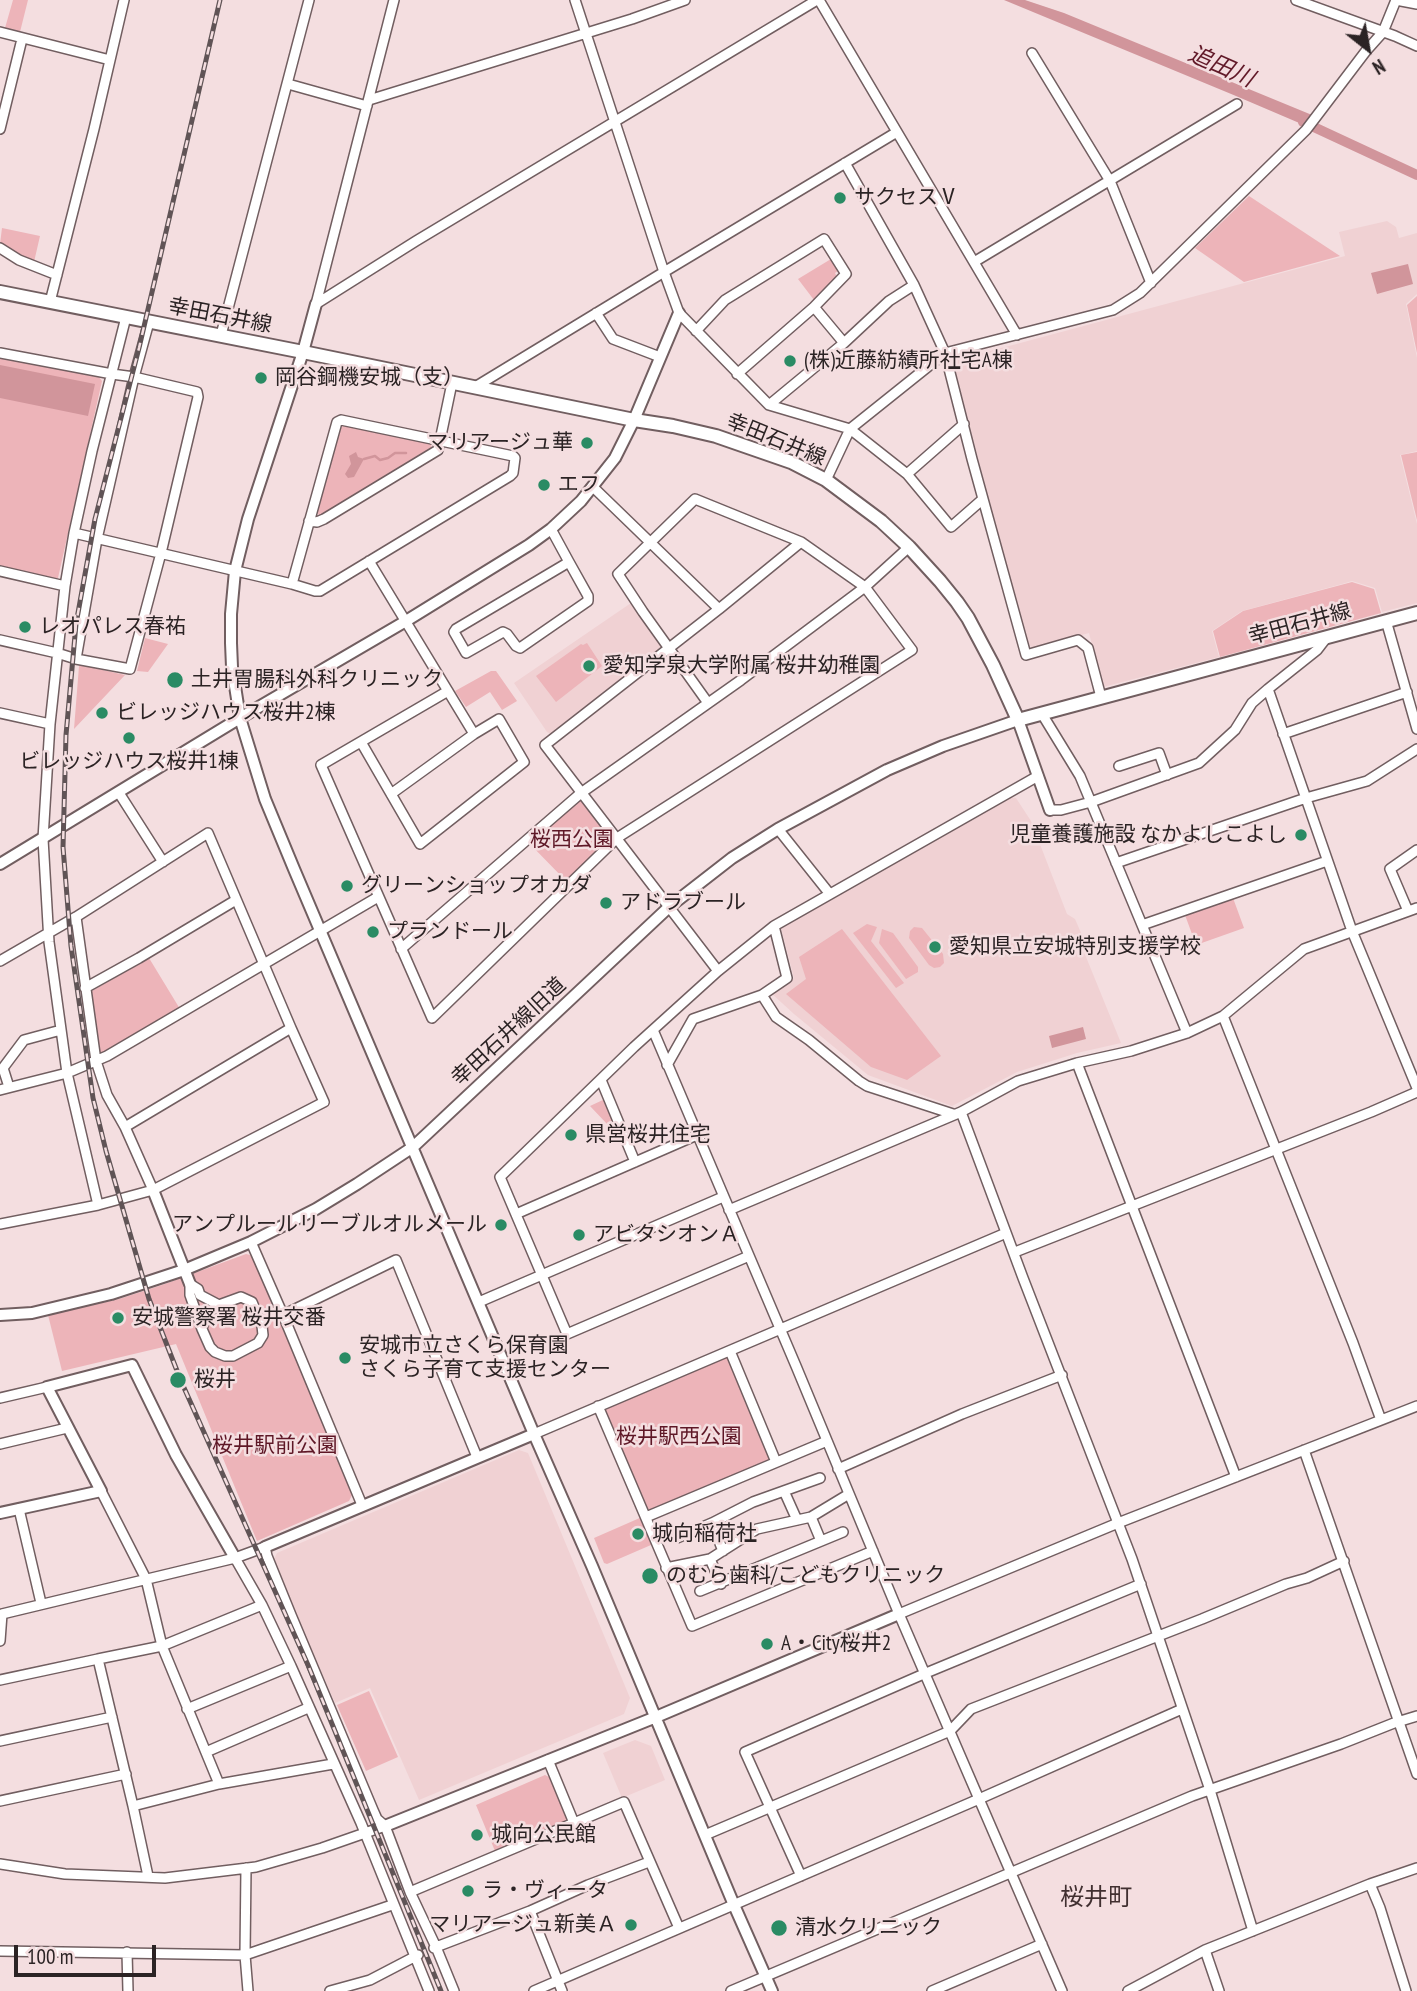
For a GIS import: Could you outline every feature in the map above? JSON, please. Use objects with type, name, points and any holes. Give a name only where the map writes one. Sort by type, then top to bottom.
[{"type":"main road","name":"幸田石井線","points":[[0,292],[634,420],[666,424],[716,436],[791,462],[826,480],[881,521],[909,547],[957,602],[993,665],[1018,720],[1417,613]]},
{"type":"street","points":[[50,302],[124,0]]},
{"type":"street","points":[[221,335],[309,0]]},
{"type":"street","points":[[394,0],[303,352],[248,519],[235,571],[231,614],[232,655],[240,718],[265,799],[772,1991]]},
{"type":"street","points":[[575,0],[663,272],[679,313],[769,405],[850,429],[906,474],[951,527],[983,499]]},
{"type":"street","points":[[288,85],[368,103],[685,0]]},
{"type":"street","points":[[316,304],[818,0],[1017,335]]},
{"type":"street","points":[[1296,0],[1417,46]]},
{"type":"street","points":[[826,480],[850,429],[945,353],[1113,310],[1133,299],[1313,122],[1366,51],[1384,32],[1396,0],[1417,4]]},
{"type":"street","points":[[0,32],[110,60]]},
{"type":"street","points":[[0,129],[22,39]]},
{"type":"street","points":[[1032,53],[1110,181],[1151,283]]},
{"type":"street","points":[[974,262],[1237,104]]},
{"type":"street","points":[[475,387],[897,132]]},
{"type":"street","points":[[845,163],[914,285],[945,353],[1026,655],[1078,640],[1088,648],[1101,697]]},
{"type":"street","points":[[696,331],[725,300],[824,239],[846,274],[814,307],[737,374]]},
{"type":"street","points":[[0,248],[19,260],[57,275]]},
{"type":"street","points":[[769,405],[844,343],[889,301],[914,285]]},
{"type":"street","points":[[814,307],[844,343]]},
{"type":"street","points":[[596,313],[613,339],[660,357]]},
{"type":"street","points":[[0,864],[406,621],[551,529],[581,501],[615,458],[679,313]]},
{"type":"street","points":[[98,1205],[67,1073],[49,932],[43,839],[50,724],[65,586],[92,451],[126,317]]},
{"type":"street","points":[[76,659],[97,539],[149,321]]},
{"type":"street","points":[[0,353],[134,377],[197,392],[198,397],[161,554],[130,669],[0,640]]},
{"type":"street","points":[[309,521],[324,519],[434,454],[438,450],[452,383]]},
{"type":"street","points":[[74,533],[315,591],[513,473],[513,456],[341,420],[337,422],[292,584]]},
{"type":"street","points":[[906,474],[964,424]]},
{"type":"street","points":[[593,486],[719,609]]},
{"type":"street","points":[[448,691],[321,765],[432,1018],[617,838],[912,650],[865,587],[801,542],[695,499],[618,574],[708,703]]},
{"type":"street","points":[[551,529],[588,596],[588,601],[520,648],[503,632],[466,653],[454,632],[456,629],[569,562]]},
{"type":"street","points":[[718,971],[545,746],[801,542]]},
{"type":"street","points":[[401,949],[581,793],[865,587],[909,547]]},
{"type":"street","points":[[369,561],[474,734]]},
{"type":"street","points":[[0,571],[65,586]]},
{"type":"street","points":[[1387,625],[1417,729]]},
{"type":"street","points":[[1018,720],[1050,810],[1061,810],[1091,802],[1199,763],[1235,730],[1252,703],[1317,650],[1328,636]]},
{"type":"street","points":[[1015,1252],[1371,1112],[1417,1090],[1352,931],[1268,689]]},
{"type":"street","points":[[1283,734],[1407,692]]},
{"type":"street","points":[[1042,714],[1080,776],[1187,1033]]},
{"type":"street","points":[[1,716],[50,724]]},
{"type":"street","points":[[361,742],[420,844],[524,762],[499,719],[391,793]]},
{"type":"street","name":"幸田石井線旧道","points":[[0,1315],[32,1312],[111,1294],[251,1242],[316,1209],[414,1147],[669,907],[732,858],[887,770],[943,746],[1018,720]]},
{"type":"street","points":[[1116,863],[1367,781],[1417,749]]},
{"type":"street","points":[[1119,766],[1159,753],[1167,775]]},
{"type":"street","points":[[749,1256],[566,1334],[500,1177],[653,1030],[718,971],[774,926],[1038,776]]},
{"type":"street","points":[[119,793],[163,862]]},
{"type":"street","points":[[778,830],[829,893]]},
{"type":"street","points":[[0,961],[76,917],[208,833],[324,1102],[153,1190],[98,1205],[0,1224]]},
{"type":"street","points":[[729,1210],[957,1113],[1018,1081],[1077,1063],[1131,1051],[1187,1033],[1223,1016],[1304,950],[1413,910],[1390,869],[1417,850]]},
{"type":"street","points":[[1142,925],[1327,861]]},
{"type":"street","points":[[61,1030],[24,1040],[2,1069],[5,1089],[67,1073],[96,1061],[378,897]]},
{"type":"street","points":[[85,988],[236,900]]},
{"type":"street","points":[[76,917],[96,1061],[107,1095],[125,1127],[153,1190],[190,1284],[190,1295],[202,1329],[209,1347],[225,1356],[233,1356],[258,1343],[263,1335],[262,1326],[251,1302],[241,1297],[219,1305],[208,1313],[202,1329]]},
{"type":"street","points":[[667,1065],[693,1019],[762,995],[787,978],[774,926]]},
{"type":"street","points":[[762,995],[776,1017],[867,1086],[957,1113]]},
{"type":"street","points":[[1223,1016],[1381,1420]]},
{"type":"street","points":[[125,1127],[291,1028]]},
{"type":"street","points":[[653,1030],[899,1614],[1062,1991]]},
{"type":"street","points":[[1077,1063],[1236,1477]]},
{"type":"street","points":[[601,1080],[635,1162]]},
{"type":"street","points":[[957,1113],[1015,1252],[1118,1523],[1210,1790],[1253,1931]]},
{"type":"street","points":[[516,1214],[697,1135]]},
{"type":"street","points":[[479,1302],[723,1197]]},
{"type":"street","points":[[0,1641],[2,1614],[235,1558],[265,1547],[1006,1233]]},
{"type":"street","points":[[251,1242],[362,1506]]},
{"type":"street","points":[[283,1315],[396,1260],[477,1457]]},
{"type":"street","points":[[190,1284],[198,1289],[200,1295],[219,1305]]},
{"type":"street","points":[[730,1351],[776,1462]]},
{"type":"street","points":[[0,1398],[132,1365],[176,1455],[262,1605],[291,1666],[417,1955],[429,1991]]},
{"type":"street","points":[[838,1469],[962,1414],[1062,1375]]},
{"type":"street","points":[[47,1387],[146,1579],[162,1646],[219,1784]]},
{"type":"street","points":[[598,1405],[692,1626],[873,1551]]},
{"type":"street","points":[[0,1864],[65,1874],[165,1878],[246,1868],[290,1858],[365,1834],[656,1717],[1118,1523],[1417,1406]]},
{"type":"street","points":[[0,1444],[67,1428]]},
{"type":"street","points":[[646,1517],[827,1441]]},
{"type":"street","points":[[1304,1450],[1417,1774]]},
{"type":"street","points":[[677,1538],[753,1502],[820,1478]]},
{"type":"street","points":[[0,1513],[101,1491]]},
{"type":"street","points":[[784,1492],[797,1520]]},
{"type":"street","points":[[666,1568],[710,1559],[757,1529],[811,1517],[849,1494]]},
{"type":"street","points":[[19,1509],[41,1604]]},
{"type":"street","points":[[811,1517],[821,1541]]},
{"type":"street","points":[[712,1523],[723,1550]]},
{"type":"street","points":[[700,1591],[843,1532]]},
{"type":"street","points":[[265,1547],[373,1810],[384,1826],[454,1991]]},
{"type":"street","points":[[710,1559],[721,1584]]},
{"type":"street","points":[[705,1835],[950,1731],[971,1709],[1307,1578],[1344,1561]]},
{"type":"street","points":[[801,1876],[745,1752],[1140,1584]]},
{"type":"street","points":[[0,1680],[162,1646],[262,1605]]},
{"type":"street","points":[[98,1658],[148,1876]]},
{"type":"street","points":[[187,1709],[291,1666]]},
{"type":"street","points":[[206,1752],[308,1708]]},
{"type":"street","points":[[534,1991],[1182,1709]]},
{"type":"street","points":[[731,1991],[1210,1790],[1417,1716]]},
{"type":"street","points":[[0,1741],[112,1717]]},
{"type":"street","points":[[548,1760],[574,1823]]},
{"type":"street","points":[[134,1806],[219,1784],[333,1763]]},
{"type":"street","points":[[0,1801],[126,1774]]},
{"type":"street","points":[[410,1892],[624,1802],[679,1928]]},
{"type":"street","points":[[435,1947],[649,1862]]},
{"type":"street","points":[[246,1868],[245,1955],[248,1991]]},
{"type":"street","points":[[1128,1991],[1205,1950],[1417,1868]]},
{"type":"street","points":[[1370,1884],[1406,1991]]},
{"type":"street","points":[[0,1951],[245,1955],[393,1905]]},
{"type":"street","points":[[530,1911],[562,1991]]},
{"type":"street","points":[[932,1991],[1042,1944]]},
{"type":"street","points":[[1205,1950],[1219,1991]]},
{"type":"street","points":[[127,1952],[128,1991]]},
{"type":"street","points":[[330,1991],[370,1980],[417,1955]]},
{"type":"shaded area","points":[[1004,0],[1025,0],[1064,13],[1312,115],[1304,125]]},
{"type":"shaded area","points":[[1387,221],[1396,227],[1399,238],[1417,233],[1417,294],[1406,304],[1417,358],[1417,451],[1400,455],[1417,524],[1417,603],[1382,612],[1375,588],[1352,581],[1242,611],[1212,631],[1219,657],[1103,687],[1089,633],[1034,648],[1026,644],[953,361],[1345,256],[1339,232]]},
{"type":"shaded area","points":[[1408,264],[1413,284],[1377,294],[1371,273]]},
{"type":"shaded area","points":[[0,365],[95,384],[88,416],[0,398]]},
{"type":"shaded area","points":[[356,452],[358,457],[364,459],[354,477],[348,478],[345,474],[351,464],[349,456]]},
{"type":"shaded area","name":"愛知学泉大学附属 桜井幼稚園","points":[[631,603],[661,645],[661,649],[551,734],[547,732],[514,683]]},
{"type":"shaded area","name":"愛知県立安城特別支援学校","points":[[1010,797],[1016,798],[1031,821],[1067,914],[1075,919],[1085,942],[1084,952],[1121,1043],[1077,1053],[1017,1072],[952,1106],[868,1075],[771,993],[794,978],[781,928]]},
{"type":"shaded area","points":[[1083,1027],[1086,1039],[1052,1048],[1049,1036]]},
{"type":"shaded area","points":[[519,1450],[528,1453],[630,1698],[624,1714],[419,1800],[370,1688],[335,1703],[273,1561],[277,1553]]},
{"type":"shaded area","points":[[635,1740],[651,1746],[665,1780],[622,1798],[603,1753]]},
{"type":"green space","points":[[13,0],[28,0],[20,32],[5,28]]},
{"type":"green space","points":[[1249,196],[1340,256],[1244,282],[1195,248]]},
{"type":"green space","points":[[2,228],[40,236],[34,262],[0,244]]},
{"type":"green space","points":[[831,259],[838,271],[835,273],[837,277],[814,300],[798,279]]},
{"type":"green space","points":[[1417,296],[1417,353],[1407,305]]},
{"type":"green space","points":[[0,357],[99,377],[102,381],[58,578],[54,581],[0,568]]},
{"type":"green space","points":[[343,426],[431,443],[432,452],[321,517],[316,512],[338,430]]},
{"type":"green space","points":[[1417,452],[1417,520],[1401,455]]},
{"type":"green space","points":[[1352,582],[1374,589],[1381,613],[1220,657],[1213,631],[1243,611]]},
{"type":"green space","points":[[145,638],[168,644],[148,672],[137,671]]},
{"type":"green space","points":[[587,643],[602,666],[556,702],[536,676],[581,644]]},
{"type":"green space","points":[[79,666],[125,675],[74,729]]},
{"type":"green space","points":[[491,671],[496,671],[517,701],[502,710],[490,692],[466,707],[455,691]]},
{"type":"green space","name":"桜西公園","points":[[583,800],[613,837],[566,881],[528,842],[576,801]]},
{"type":"green space","points":[[1233,898],[1244,928],[1196,945],[1185,915]]},
{"type":"green space","points":[[867,924],[877,927],[871,941],[904,983],[896,988],[853,933]]},
{"type":"green space","points":[[914,927],[922,928],[943,954],[944,963],[940,967],[929,965],[909,938]]},
{"type":"green space","points":[[842,929],[941,1056],[907,1080],[871,1067],[786,994],[806,979],[799,957]]},
{"type":"green space","points":[[882,929],[893,933],[918,967],[918,972],[906,979],[879,943]]},
{"type":"green space","points":[[149,958],[180,1009],[100,1057],[90,992]]},
{"type":"green space","points":[[605,1099],[614,1120],[607,1124],[590,1106]]},
{"type":"green space","name":"桜井駅前公園","points":[[246,1254],[254,1259],[352,1495],[349,1501],[257,1541],[176,1344],[62,1371],[48,1315],[119,1299]]},
{"type":"green space","name":"桜井駅西公園","points":[[724,1356],[729,1358],[771,1456],[767,1462],[651,1511],[647,1508],[605,1410],[608,1406]]},
{"type":"green space","points":[[642,1517],[651,1545],[604,1563],[594,1538]]},
{"type":"green space","points":[[369,1691],[398,1757],[366,1771],[337,1705]]},
{"type":"green space","points":[[545,1775],[551,1778],[567,1818],[565,1824],[495,1851],[476,1805]]},
{"type":"waterway","name":"追田川","points":[[1303,122],[1417,175]]},
{"type":"waterway","points":[[364,459],[375,456],[380,460],[395,453],[406,453]]},
{"type":"tunnel","points":[[419,1954],[434,1948]]},
{"type":"railway","points":[[220,0],[139,348],[95,519],[76,624],[66,735],[63,847],[71,946],[93,1098],[149,1299],[181,1381],[308,1665],[441,1991]]},
{"type":"place","name":"サクセスⅤ","points":[[840,198]]},
{"type":"place","name":"(株)近藤紡績所社宅A棟","points":[[790,361]]},
{"type":"place","name":"岡谷鋼機安城（支）","points":[[261,378]]},
{"type":"place","name":"マリアージュ華","points":[[587,443]]},
{"type":"place","name":"エフ","points":[[544,485]]},
{"type":"place","name":"レオパレス春祐","points":[[25,627]]},
{"type":"place","name":"愛知学泉大学附属 桜井幼稚園","points":[[589,666]]},
{"type":"place","name":"土井胃腸科外科クリニック","points":[[175,680]]},
{"type":"place","name":"ビレッジハウス桜井2棟","points":[[102,713]]},
{"type":"place","name":"ビレッジハウス桜井1棟","points":[[129,738]]},
{"type":"place","name":"児童養護施設 なかよしこよし","points":[[1301,835]]},
{"type":"place","name":"グリーンショップオカダ","points":[[347,886]]},
{"type":"place","name":"アドラブール","points":[[606,903]]},
{"type":"place","name":"プランドール","points":[[373,932]]},
{"type":"place","name":"愛知県立安城特別支援学校","points":[[935,947]]},
{"type":"place","name":"県営桜井住宅","points":[[571,1135]]},
{"type":"place","name":"アンプルールリーブルオルメール","points":[[501,1225]]},
{"type":"place","name":"アビタシオンＡ","points":[[579,1235]]},
{"type":"place","name":"安城警察署 桜井交番","points":[[118,1318]]},
{"type":"place","name":"安城市立さくら保育園 さくら子育て支援センター","points":[[345,1358]]},
{"type":"place","name":"桜井","points":[[178,1380]]},
{"type":"place","name":"城向稲荷社","points":[[638,1534]]},
{"type":"place","name":"のむら歯科/こどもクリニック","points":[[650,1576]]},
{"type":"place","name":"A・City桜井2","points":[[767,1644]]},
{"type":"place","name":"城向公民館","points":[[477,1835]]},
{"type":"place","name":"ラ・ヴィータ","points":[[468,1891]]},
{"type":"place","name":"マリアージュ新美Ａ","points":[[631,1925]]},
{"type":"place","name":"清水クリニック","points":[[779,1928]]},
{"type":"district","name":"桜井町","points":[[1096,1898]]}]
